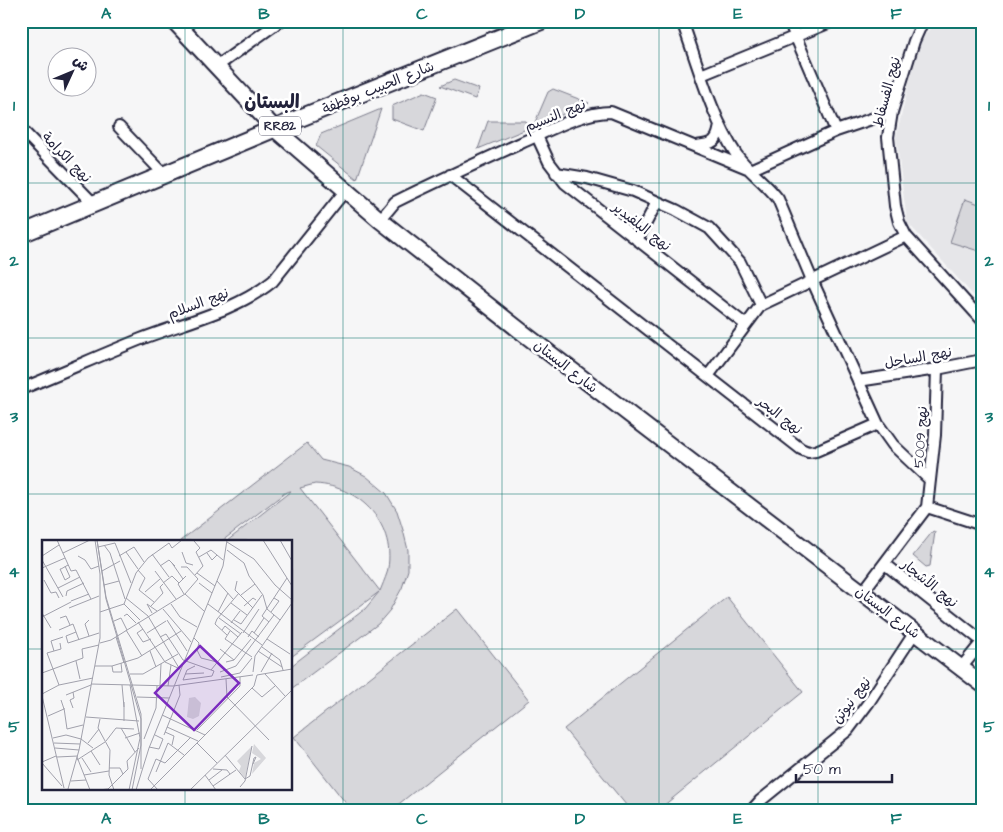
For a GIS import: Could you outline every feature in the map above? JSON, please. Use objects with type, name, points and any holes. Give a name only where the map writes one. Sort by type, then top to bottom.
[{"type":"main road","name":"شارع البستان","points":[[174,21],[275,128],[380,220],[534,342],[982,684]]},
{"type":"main road","name":"شارع الحبيب بوقطفة","points":[[21,234],[532,23]]},
{"type":"street","points":[[216,67],[280,21]]},
{"type":"street","points":[[682,21],[720,123],[737,156],[770,188],[778,200],[812,280],[878,424],[892,445],[930,480]]},
{"type":"street","points":[[790,21],[836,131]]},
{"type":"street","points":[[701,75],[833,21]]},
{"type":"street","name":"نهج الفسفاط","points":[[923,21],[914,41],[892,112],[888,137],[892,182],[899,222],[906,236],[982,320]]},
{"type":"street","name":"نهج النسيم","points":[[380,220],[396,202],[450,175],[590,114],[612,112],[750,170]]},
{"type":"street","points":[[750,170],[836,131],[892,112]]},
{"type":"street","points":[[696,146],[710,144],[714,141],[719,135],[720,123]]},
{"type":"street","points":[[119,127],[164,174]]},
{"type":"street","name":"نهج الكرامة","points":[[21,129],[94,204]]},
{"type":"street","name":"نهج البلفيدير","points":[[537,136],[548,162],[565,183],[746,325]]},
{"type":"street","points":[[556,173],[587,178],[633,191],[709,228],[740,262],[761,305]]},
{"type":"street","name":"نهج البحر","points":[[450,175],[800,448],[808,452],[816,451],[878,424]]},
{"type":"street","name":"نهج السلام","points":[[21,389],[140,340],[231,306],[262,291],[273,281],[346,191]]},
{"type":"street","points":[[638,240],[657,202]]},
{"type":"street","points":[[708,376],[761,305],[906,236]]},
{"type":"street","name":"نهج الساحل","points":[[858,381],[982,360]]},
{"type":"street","name":"نهج 5009","points":[[927,507],[935,435],[937,369]]},
{"type":"street","points":[[862,593],[927,507],[982,525]]},
{"type":"street","name":"نهج الأشجار","points":[[885,564],[982,642]]},
{"type":"street","name":"نهج نيوتن","points":[[751,811],[760,801],[848,730],[869,702],[915,632]]},
{"type":"street","points":[[961,668],[982,642]]},
{"type":"shaded area","points":[[935,21],[982,21],[982,305],[907,222],[896,137],[918,45]]},
{"type":"shaded area","points":[[454,80],[479,89],[475,99],[440,86]]},
{"type":"shaded area","points":[[553,89],[589,103],[533,127],[548,92]]},
{"type":"shaded area","points":[[424,92],[437,97],[424,131],[392,119],[392,106]]},
{"type":"shaded area","points":[[381,109],[357,179],[316,146],[321,134]]},
{"type":"shaded area","points":[[488,121],[526,121],[529,128],[478,149]]},
{"type":"shaded area","points":[[965,199],[982,205],[982,252],[950,242]]},
{"type":"shaded area","points":[[307,443],[321,460],[349,467],[366,476],[386,493],[397,511],[408,550],[408,570],[402,588],[390,610],[378,624],[292,688],[292,665],[365,609],[379,592],[292,656],[292,540],[228,540],[291,491],[286,492],[223,540],[181,540]],"holes":[[[315,484],[332,486],[347,492],[361,501],[372,512],[381,525],[387,540],[389,556],[387,573],[380,591],[300,488]]]},
{"type":"shaded area","points":[[933,531],[935,532],[930,566],[926,567],[913,556]]},
{"type":"shaded area","points":[[727,597],[803,692],[657,811],[631,811],[564,729]]},
{"type":"shaded area","points":[[457,609],[529,700],[390,811],[352,811],[294,737]]},
{"type":"district","name":"البستان","points":[[272,101]]}]
